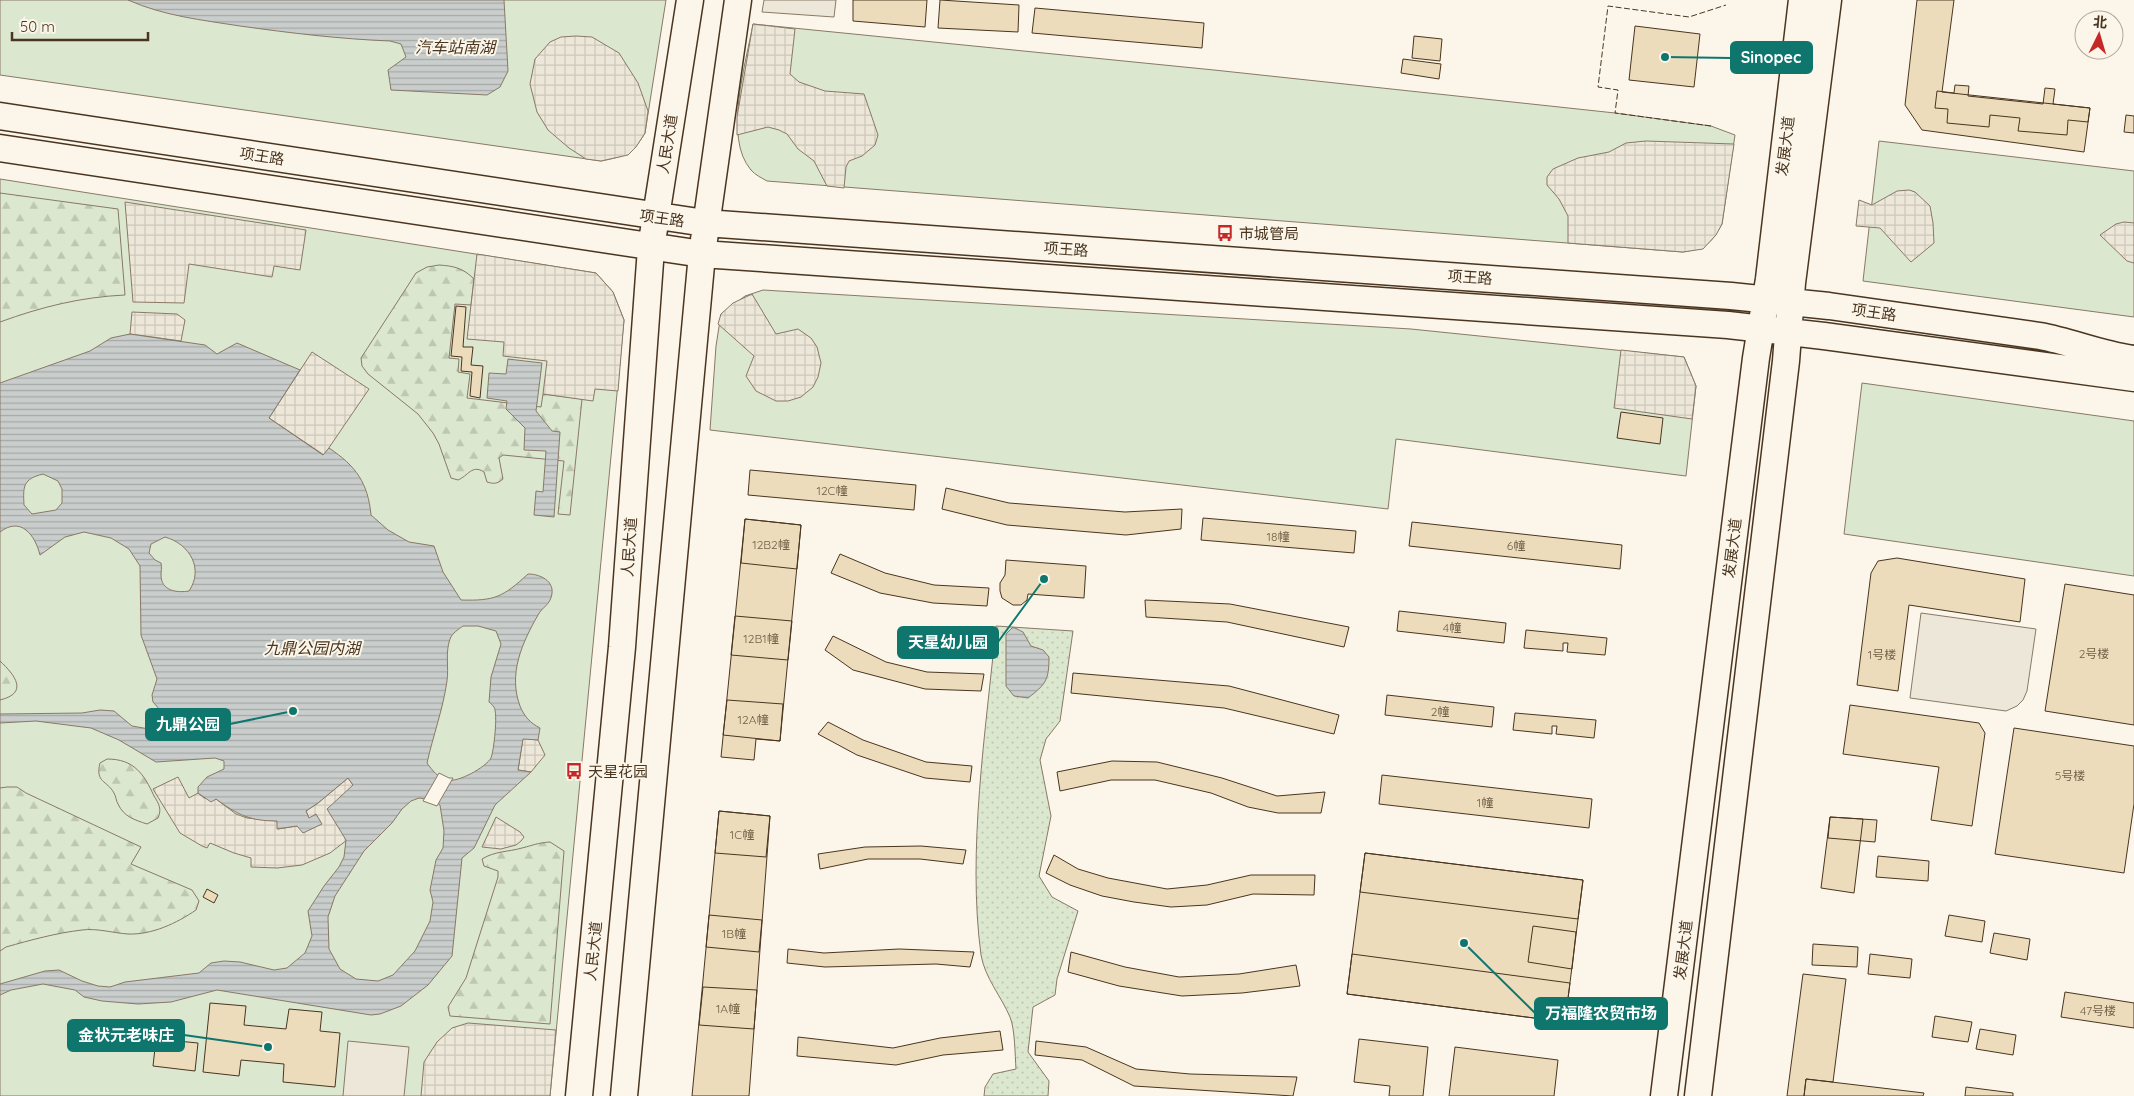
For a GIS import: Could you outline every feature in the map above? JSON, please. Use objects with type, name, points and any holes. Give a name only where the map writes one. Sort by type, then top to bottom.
[{"type":"main road","name":"人民大道","points":[[578,1096],[622,647],[651,248],[690,0]]},
{"type":"main road","points":[[624,1096],[705,223],[738,0]]},
{"type":"main road","name":"发展大道","points":[[1698,1096],[1786,361],[1788,332],[1778,300],[1802,0]]},
{"type":"main road","name":"发展大道","points":[[1664,1096],[1761,328],[1778,300],[1828,0]]},
{"type":"main road","name":"项王路","points":[[0,116],[655,217],[705,223],[1778,300],[2040,336],[2114,357],[2134,359]]},
{"type":"main road","name":"项王路","points":[[0,148],[651,248],[702,254],[1761,328],[2134,378]]},
{"type":"green space","points":[[0,0],[666,0],[645,133],[632,150],[622,156],[601,161],[0,75]]},
{"type":"green space","points":[[753,24],[1214,70],[1615,113],[1711,126],[1735,135],[1722,224],[1707,244],[1697,249],[1683,252],[767,181],[751,170],[743,156],[737,120],[742,79]]},
{"type":"green space","points":[[1879,141],[2134,171],[2134,317],[1863,281]]},
{"type":"green space","points":[[0,179],[596,273],[613,292],[624,320],[550,1096],[0,1096]]},
{"type":"green space","points":[[0,193],[118,209],[125,295],[61,304],[0,322]]},
{"type":"green space","points":[[439,265],[458,268],[474,279],[471,305],[455,304],[449,358],[459,359],[458,372],[470,374],[467,398],[541,407],[543,394],[582,399],[570,515],[558,514],[564,461],[503,455],[499,458],[503,479],[497,483],[487,482],[484,472],[476,469],[458,480],[451,478],[439,444],[418,414],[368,374],[362,366],[361,358],[416,273],[427,267]]},
{"type":"green space","points":[[763,290],[1411,329],[1684,357],[1696,386],[1686,476],[1396,439],[1388,509],[710,430],[716,346],[721,314],[745,296]]},
{"type":"green space","points":[[1862,383],[2134,421],[2134,576],[1844,534]]},
{"type":"green space","points":[[996,626],[1073,631],[1060,721],[1046,739],[1040,760],[1051,816],[1039,876],[1052,897],[1078,911],[1057,979],[1055,995],[1033,1007],[1028,1052],[1049,1081],[1048,1096],[984,1096],[985,1087],[993,1074],[1016,1069],[1012,1022],[983,963],[977,915],[977,832],[983,749]]},
{"type":"green space","points":[[0,661],[14,678],[17,688],[9,697],[0,700]]},
{"type":"green space","points":[[107,759],[124,762],[137,769],[159,804],[160,812],[158,818],[147,824],[123,812],[117,803],[114,793],[100,778],[100,763]]},
{"type":"green space","points":[[17,787],[141,847],[131,864],[192,890],[199,901],[196,910],[172,924],[137,934],[82,930],[34,939],[6,947],[0,951],[0,788]]},
{"type":"green space","points":[[550,842],[564,851],[550,1024],[450,1016],[448,1007],[466,978],[498,877],[498,871],[484,866],[482,859],[497,853]]},
{"type":"shaded area","points":[[764,0],[836,0],[834,17],[762,12]]},
{"type":"shaded area","points":[[753,24],[795,29],[790,74],[799,82],[825,91],[864,94],[878,135],[875,145],[862,156],[849,161],[846,167],[844,188],[827,186],[814,161],[798,149],[787,134],[779,130],[768,127],[737,135],[737,117]]},
{"type":"shaded area","points":[[561,37],[592,37],[619,53],[638,83],[648,111],[645,133],[628,155],[601,161],[586,159],[569,148],[548,130],[537,112],[530,84],[535,59],[550,42]]},
{"type":"shaded area","points":[[1646,141],[1734,144],[1722,224],[1716,235],[1703,249],[1683,252],[1568,243],[1568,216],[1559,199],[1547,185],[1547,177],[1553,169],[1578,158],[1609,152],[1626,143]]},
{"type":"shaded area","points":[[1909,190],[1915,192],[1930,206],[1934,243],[1911,262],[1880,228],[1856,226],[1859,200],[1872,205],[1897,191]]},
{"type":"shaded area","points":[[125,202],[306,230],[300,270],[274,266],[272,277],[189,264],[184,303],[133,302]]},
{"type":"shaded area","points":[[2124,222],[2134,223],[2134,263],[2127,261],[2100,235],[2116,224]]},
{"type":"shaded area","points":[[477,254],[596,273],[613,292],[624,320],[618,391],[595,389],[593,401],[543,394],[547,361],[503,356],[504,342],[467,339]]},
{"type":"shaded area","points":[[752,294],[776,334],[798,329],[811,338],[817,347],[821,363],[818,377],[813,387],[801,397],[788,401],[776,401],[756,391],[746,376],[754,356],[718,324],[721,314],[733,303]]},
{"type":"shaded area","points":[[132,312],[177,314],[185,320],[181,341],[130,334]]},
{"type":"shaded area","points":[[1621,350],[1684,357],[1696,386],[1692,419],[1614,408]]},
{"type":"shaded area","points":[[312,352],[369,389],[324,455],[269,418]]},
{"type":"shaded area","points":[[1921,613],[2036,629],[2027,691],[2023,700],[2017,706],[2006,711],[1910,698]]},
{"type":"shaded area","points":[[523,738],[538,740],[545,755],[531,772],[518,770]]},
{"type":"shaded area","points":[[178,777],[189,798],[198,793],[204,798],[216,799],[236,814],[247,818],[277,821],[278,829],[297,826],[309,818],[306,811],[348,778],[353,785],[347,840],[330,853],[302,865],[277,868],[251,867],[251,858],[210,843],[207,848],[180,833],[153,789]]},
{"type":"shaded area","points":[[496,817],[520,832],[524,837],[521,841],[516,845],[501,849],[482,847]]},
{"type":"shaded area","points":[[468,1023],[556,1030],[550,1096],[421,1096],[424,1062],[437,1042],[452,1028]]},
{"type":"shaded area","points":[[348,1041],[409,1047],[404,1096],[343,1096]]},
{"type":"water","name":"汽车站南湖","points":[[128,0],[504,0],[508,71],[500,87],[487,95],[391,90],[388,70],[406,57],[401,44],[390,41],[352,39],[212,22],[169,14]]},
{"type":"water","name":"九鼎公园内湖","points":[[130,334],[205,345],[217,354],[237,343],[300,370],[269,418],[323,455],[329,448],[347,462],[364,484],[371,515],[388,530],[409,542],[434,546],[443,572],[461,600],[482,600],[498,596],[512,588],[528,574],[543,578],[550,584],[552,594],[550,600],[539,613],[527,637],[518,659],[516,671],[517,694],[520,706],[528,719],[540,728],[538,740],[523,739],[518,770],[531,772],[495,805],[474,848],[462,858],[452,956],[428,985],[401,1006],[380,1014],[371,1015],[217,990],[171,1002],[138,1004],[102,1001],[84,997],[75,990],[43,984],[11,990],[0,995],[0,984],[45,971],[59,970],[82,981],[98,986],[110,987],[125,982],[199,973],[211,963],[224,961],[240,962],[274,970],[287,968],[305,953],[312,936],[308,911],[344,857],[346,840],[327,809],[353,785],[348,778],[306,811],[309,818],[316,814],[322,824],[303,833],[297,826],[277,829],[277,821],[259,820],[245,816],[216,799],[211,802],[198,793],[198,787],[207,777],[224,769],[224,761],[215,758],[156,762],[119,740],[91,728],[36,721],[0,723],[0,714],[82,713],[100,710],[114,711],[132,726],[149,729],[165,725],[168,719],[153,702],[152,695],[157,679],[141,635],[140,566],[129,549],[111,538],[84,532],[65,537],[40,555],[31,535],[21,527],[14,526],[0,532],[0,383],[90,351],[111,338]],"holes":[[[43,474],[58,481],[62,489],[62,503],[56,510],[32,514],[24,505],[24,488],[28,481]],[[165,537],[174,540],[188,551],[195,566],[193,583],[189,591],[170,590],[164,585],[161,575],[161,563],[155,560],[149,553],[151,544]],[[463,626],[478,626],[496,631],[501,644],[491,677],[489,702],[494,706],[496,717],[491,758],[478,770],[458,779],[447,780],[438,776],[427,763],[445,691],[450,639]],[[419,798],[434,800],[440,805],[444,831],[443,848],[436,860],[430,890],[433,902],[430,921],[415,951],[393,975],[378,981],[356,979],[340,969],[329,949],[328,917],[335,896],[364,851],[411,801]]]},
{"type":"water","points":[[508,359],[542,363],[536,411],[552,431],[560,432],[554,517],[534,515],[536,491],[543,492],[546,451],[524,450],[525,428],[506,409],[507,401],[487,398],[489,373],[506,374]]},
{"type":"water","points":[[1013,627],[1023,632],[1031,646],[1043,650],[1049,657],[1047,676],[1043,685],[1028,698],[1014,696],[1006,686],[1006,634]]},
{"type":"pier","points":[[439,773],[453,778],[437,806],[423,801]]},
{"type":"building","points":[[853,0],[927,0],[925,27],[853,21]]},
{"type":"building","points":[[940,0],[1019,5],[1018,32],[938,28]]},
{"type":"building","points":[[1917,0],[1954,0],[1942,92],[2090,108],[2084,152],[1922,130],[1905,105]]},
{"type":"building","points":[[1035,8],[1204,23],[1202,48],[1032,33]]},
{"type":"building","points":[[1635,26],[1700,34],[1694,87],[1629,80]]},
{"type":"building","points":[[1414,36],[1442,39],[1440,61],[1412,58]]},
{"type":"building","points":[[1403,59],[1441,64],[1439,79],[1401,73]]},
{"type":"building","points":[[1955,85],[1969,86],[1968,96],[2043,104],[2045,88],[2055,89],[2053,104],[2090,108],[2088,122],[2068,120],[2067,135],[2018,131],[2020,118],[1990,115],[1989,127],[1947,123],[1948,109],[1935,108],[1937,91],[1954,93]]},
{"type":"building","points":[[2126,115],[2134,116],[2134,133],[2124,132]]},
{"type":"building","points":[[456,306],[466,307],[463,347],[473,347],[471,365],[483,366],[480,398],[470,396],[472,372],[461,371],[462,357],[451,356]]},
{"type":"building","points":[[1621,412],[1663,418],[1660,444],[1617,438]]},
{"type":"building","points":[[750,470],[916,485],[914,510],[748,495]]},
{"type":"building","points":[[946,488],[1009,503],[1125,512],[1182,509],[1181,529],[1126,535],[1007,525],[942,509]]},
{"type":"building","points":[[1203,518],[1356,531],[1354,553],[1201,540]]},
{"type":"building","points":[[745,519],[801,525],[780,741],[756,739],[754,760],[721,757]]},
{"type":"building","points":[[745,519],[801,525],[797,569],[741,563]]},
{"type":"building","points":[[1412,522],[1622,545],[1620,569],[1409,546]]},
{"type":"building","points":[[840,554],[885,573],[934,585],[989,588],[987,606],[933,603],[880,593],[831,573]]},
{"type":"building","points":[[1897,558],[2025,579],[2020,622],[1909,605],[1898,691],[1857,685],[1871,573],[1878,561]]},
{"type":"building","points":[[1006,560],[1086,566],[1084,598],[1028,594],[1027,600],[1021,605],[1013,605],[1002,598],[1000,591],[1000,583],[1005,575]]},
{"type":"building","points":[[2065,584],[2134,595],[2134,725],[2045,711]]},
{"type":"building","points":[[1145,600],[1230,604],[1349,627],[1344,647],[1227,622],[1146,617]]},
{"type":"building","points":[[1399,611],[1506,623],[1504,643],[1397,631]]},
{"type":"building","points":[[735,616],[792,621],[788,660],[731,655]]},
{"type":"building","points":[[1526,630],[1607,638],[1605,655],[1567,652],[1568,643],[1563,643],[1563,651],[1524,648]]},
{"type":"building","points":[[833,636],[886,662],[927,672],[984,674],[981,691],[925,689],[853,670],[825,650]]},
{"type":"building","points":[[1073,673],[1229,686],[1339,715],[1334,734],[1224,708],[1071,693]]},
{"type":"building","points":[[1387,695],[1494,707],[1492,727],[1385,715]]},
{"type":"building","points":[[727,700],[783,704],[780,741],[723,735]]},
{"type":"building","points":[[1850,705],[1979,723],[1985,733],[1972,826],[1931,820],[1939,767],[1843,754]]},
{"type":"building","points":[[1515,713],[1596,720],[1594,738],[1556,734],[1557,726],[1552,726],[1552,734],[1513,730]]},
{"type":"building","points":[[828,722],[863,740],[926,762],[972,766],[970,782],[925,778],[857,755],[818,734]]},
{"type":"building","points":[[2014,728],[2134,746],[2134,804],[2124,873],[1995,854]]},
{"type":"building","points":[[1112,761],[1157,762],[1222,778],[1277,796],[1325,792],[1321,813],[1278,813],[1248,807],[1211,793],[1155,780],[1111,780],[1060,791],[1057,772]]},
{"type":"building","points":[[1382,775],[1592,799],[1589,828],[1379,804]]},
{"type":"building","points":[[719,811],[770,816],[749,1096],[692,1096]]},
{"type":"building","points":[[719,811],[770,816],[766,857],[715,853]]},
{"type":"building","points":[[1830,817],[1877,820],[1875,842],[1828,838]]},
{"type":"building","points":[[1830,817],[1863,819],[1854,893],[1821,888]]},
{"type":"building","points":[[921,846],[966,850],[963,864],[920,859],[868,859],[820,869],[818,854],[865,847]]},
{"type":"building","points":[[1365,853],[1583,880],[1565,1022],[1347,994]]},
{"type":"building","points":[[1365,853],[1583,880],[1578,919],[1360,892]]},
{"type":"building","points":[[1054,855],[1078,869],[1108,878],[1167,889],[1207,885],[1251,875],[1315,875],[1314,895],[1253,894],[1207,905],[1171,907],[1134,902],[1102,896],[1070,885],[1046,873]]},
{"type":"building","points":[[1878,856],[1929,861],[1928,881],[1876,877]]},
{"type":"building","points":[[207,889],[218,895],[214,903],[203,897]]},
{"type":"building","points":[[709,915],[762,920],[759,952],[706,947]]},
{"type":"building","points":[[1949,915],[1985,921],[1982,942],[1945,936]]},
{"type":"building","points":[[1533,926],[1576,932],[1572,969],[1528,962]]},
{"type":"building","points":[[1994,933],[2030,939],[2027,960],[1990,953]]},
{"type":"building","points":[[1813,944],[1858,947],[1857,967],[1812,965]]},
{"type":"building","points":[[788,949],[824,953],[899,949],[974,952],[970,967],[936,964],[825,967],[787,963]]},
{"type":"building","points":[[1071,952],[1125,967],[1179,977],[1239,974],[1296,965],[1300,986],[1242,993],[1182,996],[1119,986],[1068,972]]},
{"type":"building","points":[[1352,954],[1570,983],[1565,1022],[1347,994]]},
{"type":"building","points":[[1870,954],[1912,959],[1910,978],[1868,974]]},
{"type":"building","points":[[1803,974],[1846,979],[1833,1082],[1806,1079],[1804,1096],[1787,1096]]},
{"type":"building","points":[[703,987],[757,990],[754,1029],[699,1025]]},
{"type":"building","points":[[2065,992],[2134,1003],[2134,1028],[2061,1017]]},
{"type":"building","points":[[210,1003],[246,1006],[244,1025],[286,1029],[289,1009],[322,1012],[320,1031],[340,1033],[335,1087],[283,1082],[284,1064],[241,1060],[239,1076],[203,1072]]},
{"type":"building","points":[[1935,1016],[1972,1022],[1968,1042],[1932,1037]]},
{"type":"building","points":[[1980,1029],[2016,1035],[2013,1055],[1976,1049]]},
{"type":"building","points":[[1000,1031],[1003,1050],[943,1055],[896,1065],[797,1056],[798,1037],[893,1048],[940,1038]]},
{"type":"building","points":[[156,1039],[198,1043],[195,1071],[153,1066]]},
{"type":"building","points":[[1359,1039],[1428,1047],[1423,1096],[1389,1096],[1390,1086],[1354,1082]]},
{"type":"building","points":[[1036,1041],[1086,1047],[1136,1069],[1190,1074],[1297,1077],[1293,1096],[1134,1086],[1082,1060],[1035,1055]]},
{"type":"building","points":[[1455,1047],[1558,1060],[1554,1096],[1449,1096]]},
{"type":"building","points":[[1806,1079],[1924,1093],[1923,1096],[1804,1096]]},
{"type":"building","points":[[1966,1087],[2013,1093],[2013,1096],[1965,1096]]},
{"type":"fence","points":[[1711,126],[1615,113],[1618,90],[1598,87],[1608,6],[1689,17],[1726,5]]},
{"type":"place","name":"Sinopec","points":[[1665,57]]},
{"type":"place","name":"市城管局","points":[[1225,233]]},
{"type":"place","name":"天星幼儿园","points":[[1044,579]]},
{"type":"place","name":"九鼎公园","points":[[293,711]]},
{"type":"place","name":"天星花园","points":[[574,771]]},
{"type":"place","name":"万福隆农贸市场","points":[[1464,943]]},
{"type":"place","name":"金状元老味庄","points":[[268,1047]]}]
